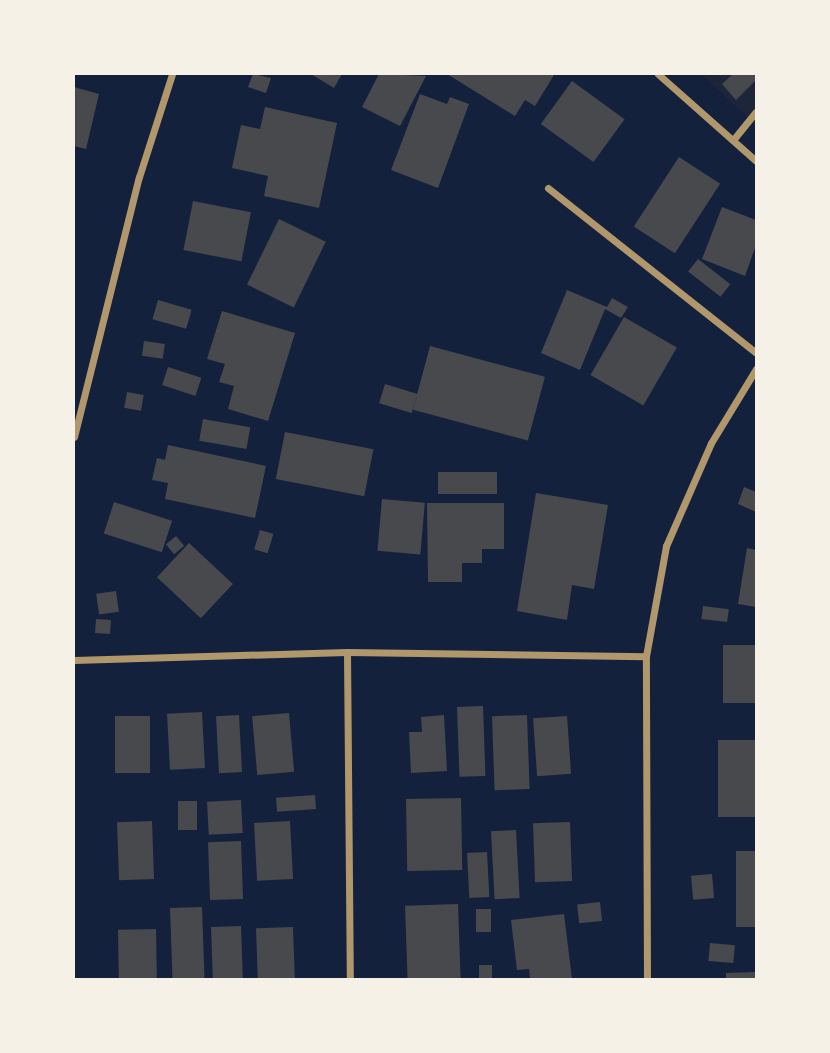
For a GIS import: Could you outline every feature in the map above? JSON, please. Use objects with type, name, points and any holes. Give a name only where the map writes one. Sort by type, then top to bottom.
[{"type":"street","points":[[74,436],[139,177],[172,74]]},
{"type":"street","points":[[658,74],[757,161]]},
{"type":"street","points":[[733,139],[757,112]]},
{"type":"street","points":[[548,188],[757,353]]},
{"type":"street","points":[[647,979],[646,656],[666,546],[711,443],[757,369]]},
{"type":"street","points":[[74,660],[347,652],[646,656]]},
{"type":"street","points":[[347,652],[350,979]]},
{"type":"shaded area","points":[[701,74],[756,74],[756,125]]},
{"type":"building","points":[[253,74],[271,78],[266,93],[248,87]]},
{"type":"building","points":[[311,74],[342,74],[334,88]]},
{"type":"building","points":[[379,74],[426,76],[400,126],[362,107]]},
{"type":"building","points":[[447,74],[554,75],[535,106],[525,100],[515,116]]},
{"type":"building","points":[[733,74],[756,74],[756,80],[736,100],[722,84]]},
{"type":"building","points":[[572,81],[625,119],[593,162],[541,124]]},
{"type":"building","points":[[74,87],[99,94],[86,149],[74,146]]},
{"type":"building","points":[[420,94],[447,104],[450,97],[469,104],[438,188],[391,170]]},
{"type":"building","points":[[265,107],[337,123],[319,208],[264,196],[268,176],[232,168],[241,125],[260,129]]},
{"type":"building","points":[[679,157],[720,184],[675,253],[634,227]]},
{"type":"building","points":[[193,201],[251,212],[241,261],[183,250]]},
{"type":"building","points":[[722,207],[756,220],[756,245],[745,276],[702,259]]},
{"type":"building","points":[[279,219],[326,242],[294,307],[247,285]]},
{"type":"building","points":[[698,259],[730,284],[720,297],[688,272]]},
{"type":"building","points":[[567,290],[607,307],[612,298],[628,307],[621,318],[605,309],[580,370],[541,353]]},
{"type":"building","points":[[158,300],[192,310],[186,329],[152,319]]},
{"type":"building","points":[[222,311],[295,333],[268,421],[228,409],[234,386],[219,382],[225,364],[207,359]]},
{"type":"building","points":[[624,317],[677,348],[643,406],[590,375]]},
{"type":"building","points":[[144,341],[165,344],[163,359],[142,356]]},
{"type":"building","points":[[430,346],[545,377],[528,441],[413,410]]},
{"type":"building","points":[[168,367],[201,378],[195,396],[162,385]]},
{"type":"building","points":[[385,384],[418,394],[412,413],[379,403]]},
{"type":"building","points":[[127,392],[144,395],[141,411],[124,408]]},
{"type":"building","points":[[203,419],[250,427],[246,449],[199,441]]},
{"type":"building","points":[[285,432],[373,449],[364,496],[276,479]]},
{"type":"building","points":[[168,445],[266,466],[255,518],[165,499],[168,483],[152,480],[157,458],[165,460]]},
{"type":"building","points":[[438,472],[497,472],[497,494],[438,494]]},
{"type":"building","points":[[744,487],[756,492],[756,512],[738,504]]},
{"type":"building","points":[[536,493],[608,505],[594,589],[572,585],[567,620],[517,611]]},
{"type":"building","points":[[382,499],[425,503],[420,555],[377,551]]},
{"type":"building","points":[[114,502],[172,521],[162,552],[104,533]]},
{"type":"building","points":[[427,503],[504,503],[504,549],[482,549],[482,563],[462,563],[462,582],[428,582]]},
{"type":"building","points":[[260,530],[273,534],[268,553],[254,549]]},
{"type":"building","points":[[176,536],[184,546],[174,554],[166,544]]},
{"type":"building","points":[[189,543],[233,584],[201,618],[157,577]]},
{"type":"building","points":[[747,548],[756,550],[756,607],[738,604]]},
{"type":"building","points":[[116,591],[119,612],[99,615],[96,594]]},
{"type":"building","points":[[703,606],[729,609],[727,622],[701,619]]},
{"type":"building","points":[[96,619],[111,620],[110,634],[95,633]]},
{"type":"building","points":[[723,645],[756,645],[756,703],[723,703]]},
{"type":"building","points":[[483,706],[485,776],[459,777],[457,707]]},
{"type":"building","points":[[202,712],[205,768],[170,770],[167,714]]},
{"type":"building","points":[[289,713],[294,772],[257,775],[252,716]]},
{"type":"building","points":[[239,715],[242,772],[219,773],[216,716]]},
{"type":"building","points":[[444,715],[447,771],[411,773],[409,732],[422,732],[421,717]]},
{"type":"building","points":[[527,715],[530,789],[495,790],[492,716]]},
{"type":"building","points":[[115,716],[150,716],[150,773],[115,773]]},
{"type":"building","points":[[567,716],[571,774],[537,776],[533,718]]},
{"type":"building","points":[[718,740],[756,740],[756,817],[718,817]]},
{"type":"building","points":[[315,795],[316,809],[277,812],[276,798]]},
{"type":"building","points":[[461,798],[462,870],[407,871],[406,799]]},
{"type":"building","points":[[241,800],[243,833],[209,835],[207,802]]},
{"type":"building","points":[[178,801],[197,801],[197,830],[178,830]]},
{"type":"building","points":[[152,821],[154,879],[119,880],[117,822]]},
{"type":"building","points":[[290,821],[293,879],[257,881],[254,823]]},
{"type":"building","points":[[570,822],[572,881],[535,882],[533,823]]},
{"type":"building","points":[[516,830],[520,898],[495,899],[491,831]]},
{"type":"building","points":[[241,841],[243,899],[210,900],[208,842]]},
{"type":"building","points":[[736,851],[756,851],[756,927],[736,927]]},
{"type":"building","points":[[487,852],[489,897],[469,898],[467,853]]},
{"type":"building","points":[[712,874],[714,898],[693,900],[691,876]]},
{"type":"building","points":[[600,902],[602,921],[579,923],[577,904]]},
{"type":"building","points":[[458,904],[461,979],[408,979],[405,906]]},
{"type":"building","points":[[202,907],[205,979],[172,979],[170,908]]},
{"type":"building","points":[[476,909],[491,909],[491,932],[476,932]]},
{"type":"building","points":[[564,914],[572,979],[530,979],[529,969],[517,970],[511,920]]},
{"type":"building","points":[[241,926],[243,979],[213,979],[211,927]]},
{"type":"building","points":[[293,927],[295,979],[258,979],[256,928]]},
{"type":"building","points":[[156,929],[157,979],[119,979],[118,930]]},
{"type":"building","points":[[710,943],[735,945],[733,963],[708,961]]},
{"type":"building","points":[[479,965],[492,965],[492,979],[479,979]]},
{"type":"building","points":[[756,972],[756,979],[726,979],[726,973]]}]
